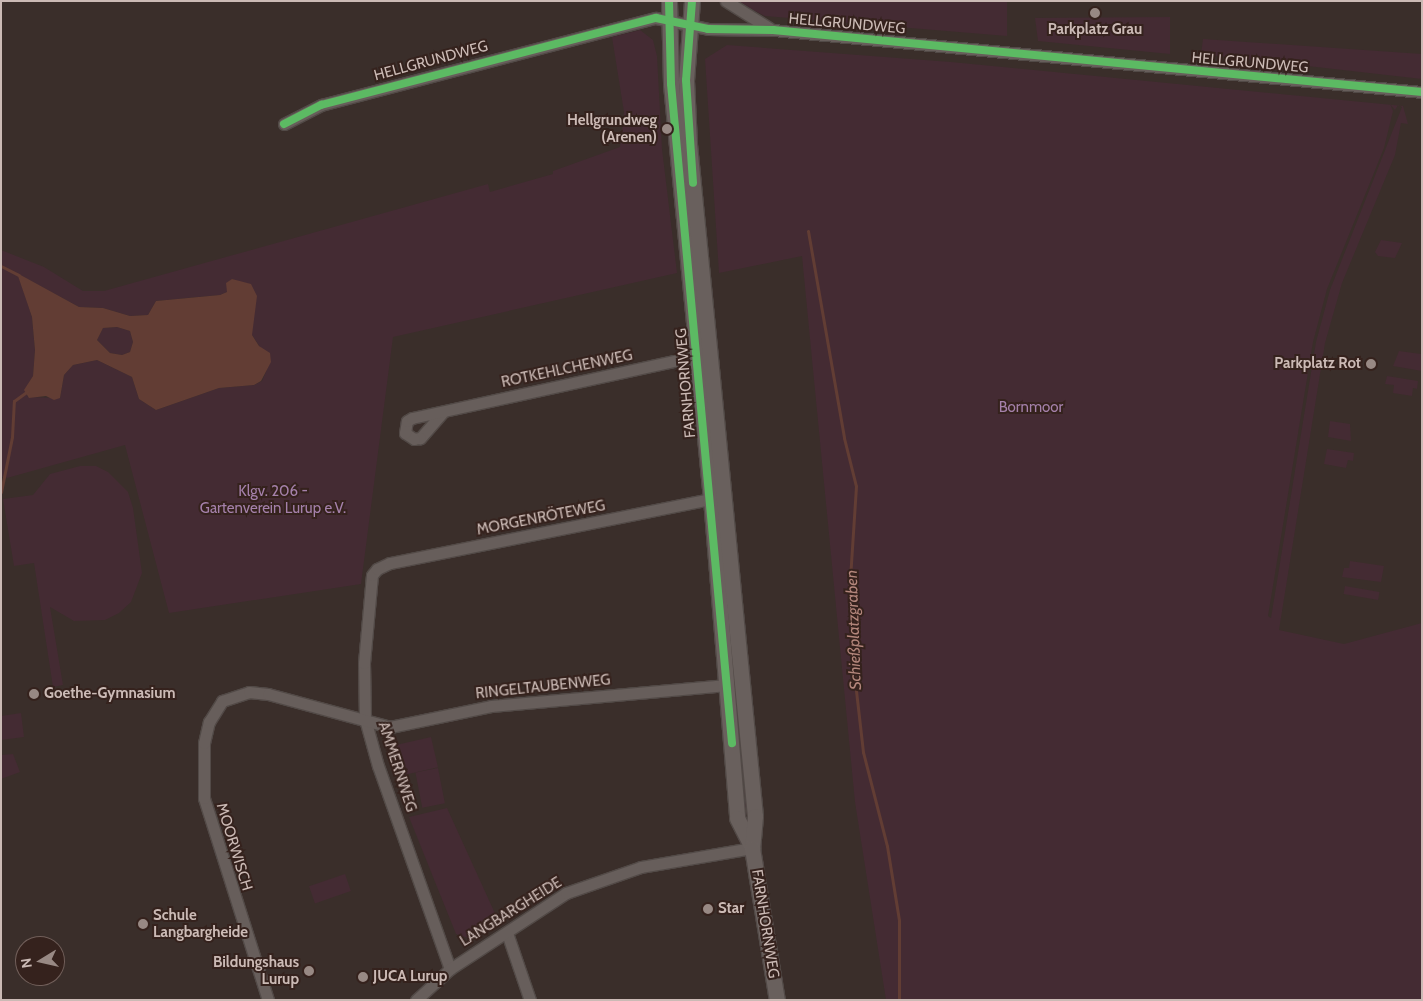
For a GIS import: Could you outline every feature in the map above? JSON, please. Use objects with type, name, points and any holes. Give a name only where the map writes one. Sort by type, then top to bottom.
[{"type":"main road","name":"FARNHORNWEG","points":[[669,1],[671,84],[711,499],[737,818],[752,848]]},
{"type":"main road","name":"FARNHORNWEG","points":[[692,1],[686,80],[689,144],[755,816],[752,848],[777,1000]]},
{"type":"street","points":[[726,1],[773,30]]},
{"type":"street","name":"HELLGRUNDWEG","points":[[284,124],[321,105],[644,19],[669,20],[708,29],[773,30],[1422,92]]},
{"type":"street","name":"ROTKEHLCHENWEG","points":[[443,412],[697,356]]},
{"type":"street","name":"MORGENRÖTEWEG","points":[[377,569],[390,563],[711,499]]},
{"type":"street","name":"AMMERNWEG","points":[[377,569],[369,589],[364,663],[365,719],[378,766],[450,969]]},
{"type":"street","name":"RINGELTAUBENWEG","points":[[365,719],[390,727],[491,706],[727,685]]},
{"type":"street","name":"MOORWISCH","points":[[268,1000],[204,798],[202,771],[209,722],[222,701],[249,692],[268,694],[365,719]]},
{"type":"street","name":"LANGBARGHEIDE","points":[[416,1000],[450,969],[566,893],[608,877],[666,862],[752,848]]},
{"type":"street","points":[[507,932],[530,1000]]},
{"type":"green space","points":[[735,1],[1007,1],[1007,36],[765,16]]},
{"type":"green space","points":[[1170,17],[1170,54],[1038,41],[1035,18]]},
{"type":"green space","name":"Klgv. 206 - Gartenverein Lurup e.V.","points":[[640,30],[653,40],[657,56],[662,149],[677,273],[393,337],[361,584],[169,613],[125,445],[7,478],[1,477],[1,250],[44,267],[83,291],[104,291],[488,184],[490,192],[553,174],[553,171],[620,147],[624,112],[612,37]],"holes":[[[18,274],[79,307],[103,308],[130,316],[148,315],[156,301],[220,295],[227,292],[232,279],[239,282],[252,335],[270,362],[262,381],[254,385],[219,388],[156,410],[139,399],[132,377],[97,360],[73,365],[64,375],[60,398],[28,397],[25,390],[33,376],[35,350],[32,317]]]},
{"type":"green space","points":[[1203,39],[1422,54],[1422,79],[1201,54]]},
{"type":"green space","name":"Bornmoor","points":[[727,45],[951,62],[1390,105],[1393,111],[1384,148],[1327,289],[1313,342],[1268,616],[1271,618],[1316,342],[1330,290],[1402,107],[1399,106],[1403,106],[1408,124],[1401,123],[1395,155],[1342,283],[1325,343],[1279,630],[1344,644],[1422,623],[1422,1000],[886,1000],[855,802],[802,256],[719,273],[705,59]]},
{"type":"green space","points":[[1391,105],[1398,105],[1395,110]]},
{"type":"green space","points":[[1381,240],[1402,243],[1395,258],[1378,256],[1375,252]]},
{"type":"green space","points":[[117,327],[130,331],[133,342],[130,352],[122,355],[110,353],[97,340],[103,328]]},
{"type":"green space","points":[[1399,351],[1421,354],[1422,371],[1393,366]]},
{"type":"green space","points":[[1387,376],[1418,381],[1417,389],[1413,388],[1412,396],[1393,393],[1394,385],[1385,384]]},
{"type":"green space","points":[[1330,421],[1350,424],[1351,441],[1328,437]]},
{"type":"green space","points":[[1327,449],[1354,453],[1353,461],[1348,460],[1346,468],[1324,464]]},
{"type":"green space","points":[[80,466],[96,466],[108,472],[128,492],[133,508],[142,573],[131,602],[119,613],[105,620],[74,621],[50,607],[63,685],[53,687],[34,563],[14,566],[3,499],[33,495],[50,474]]},
{"type":"green space","points":[[1350,561],[1384,566],[1381,582],[1342,577],[1344,568],[1349,568]]},
{"type":"green space","points":[[1345,586],[1379,592],[1378,600],[1344,594]]},
{"type":"green space","points":[[731,652],[749,812],[744,813],[736,719]]},
{"type":"green space","points":[[21,713],[24,737],[1,740],[1,716]]},
{"type":"green space","points":[[431,737],[438,767],[402,776],[395,745]]},
{"type":"green space","points":[[13,754],[20,772],[1,779],[1,755]]},
{"type":"green space","points":[[438,768],[445,803],[422,808],[415,772]]},
{"type":"green space","points":[[447,808],[498,920],[468,938],[456,934],[409,817]]},
{"type":"green space","points":[[345,874],[351,891],[315,903],[309,886]]},
{"type":"shaded area","points":[[17,273],[79,307],[103,308],[130,316],[148,315],[156,301],[220,295],[227,292],[226,283],[232,279],[251,284],[257,296],[252,335],[259,346],[270,353],[271,362],[261,381],[254,385],[219,388],[156,410],[139,399],[132,377],[97,360],[73,365],[64,375],[60,398],[54,400],[46,396],[29,398],[24,390],[33,376],[35,350],[32,317]],"holes":[[[117,327],[130,331],[133,342],[130,352],[122,355],[110,353],[97,340],[103,328]]]},
{"type":"waterway","name":"Schießplatzgraben","points":[[808,231],[844,438],[856,486],[849,594],[854,673],[863,752],[887,846],[899,920],[899,1000]]},
{"type":"waterway","points":[[1,266],[19,275]]},
{"type":"waterway","points":[[1,492],[12,437],[14,401],[28,391]]},
{"type":"cycle path","points":[[669,1],[671,84],[732,743]]},
{"type":"cycle path","points":[[692,1],[686,80],[693,183]]},
{"type":"cycle path","points":[[284,124],[321,105],[656,18],[708,29],[773,30],[1422,92]]},
{"type":"place","name":"Parkplatz Grau","points":[[1095,13]]},
{"type":"place","name":"Hellgrundweg (Arenen)","points":[[667,129]]},
{"type":"place","name":"Parkplatz Rot","points":[[1371,364]]},
{"type":"place","name":"Goethe-Gymnasium","points":[[34,694]]},
{"type":"place","name":"Star","points":[[708,909]]},
{"type":"place","name":"Schule Langbargheide","points":[[143,924]]},
{"type":"place","name":"Bildungshaus Lurup","points":[[309,971]]},
{"type":"place","name":"JUCA Lurup","points":[[363,977]]}]
